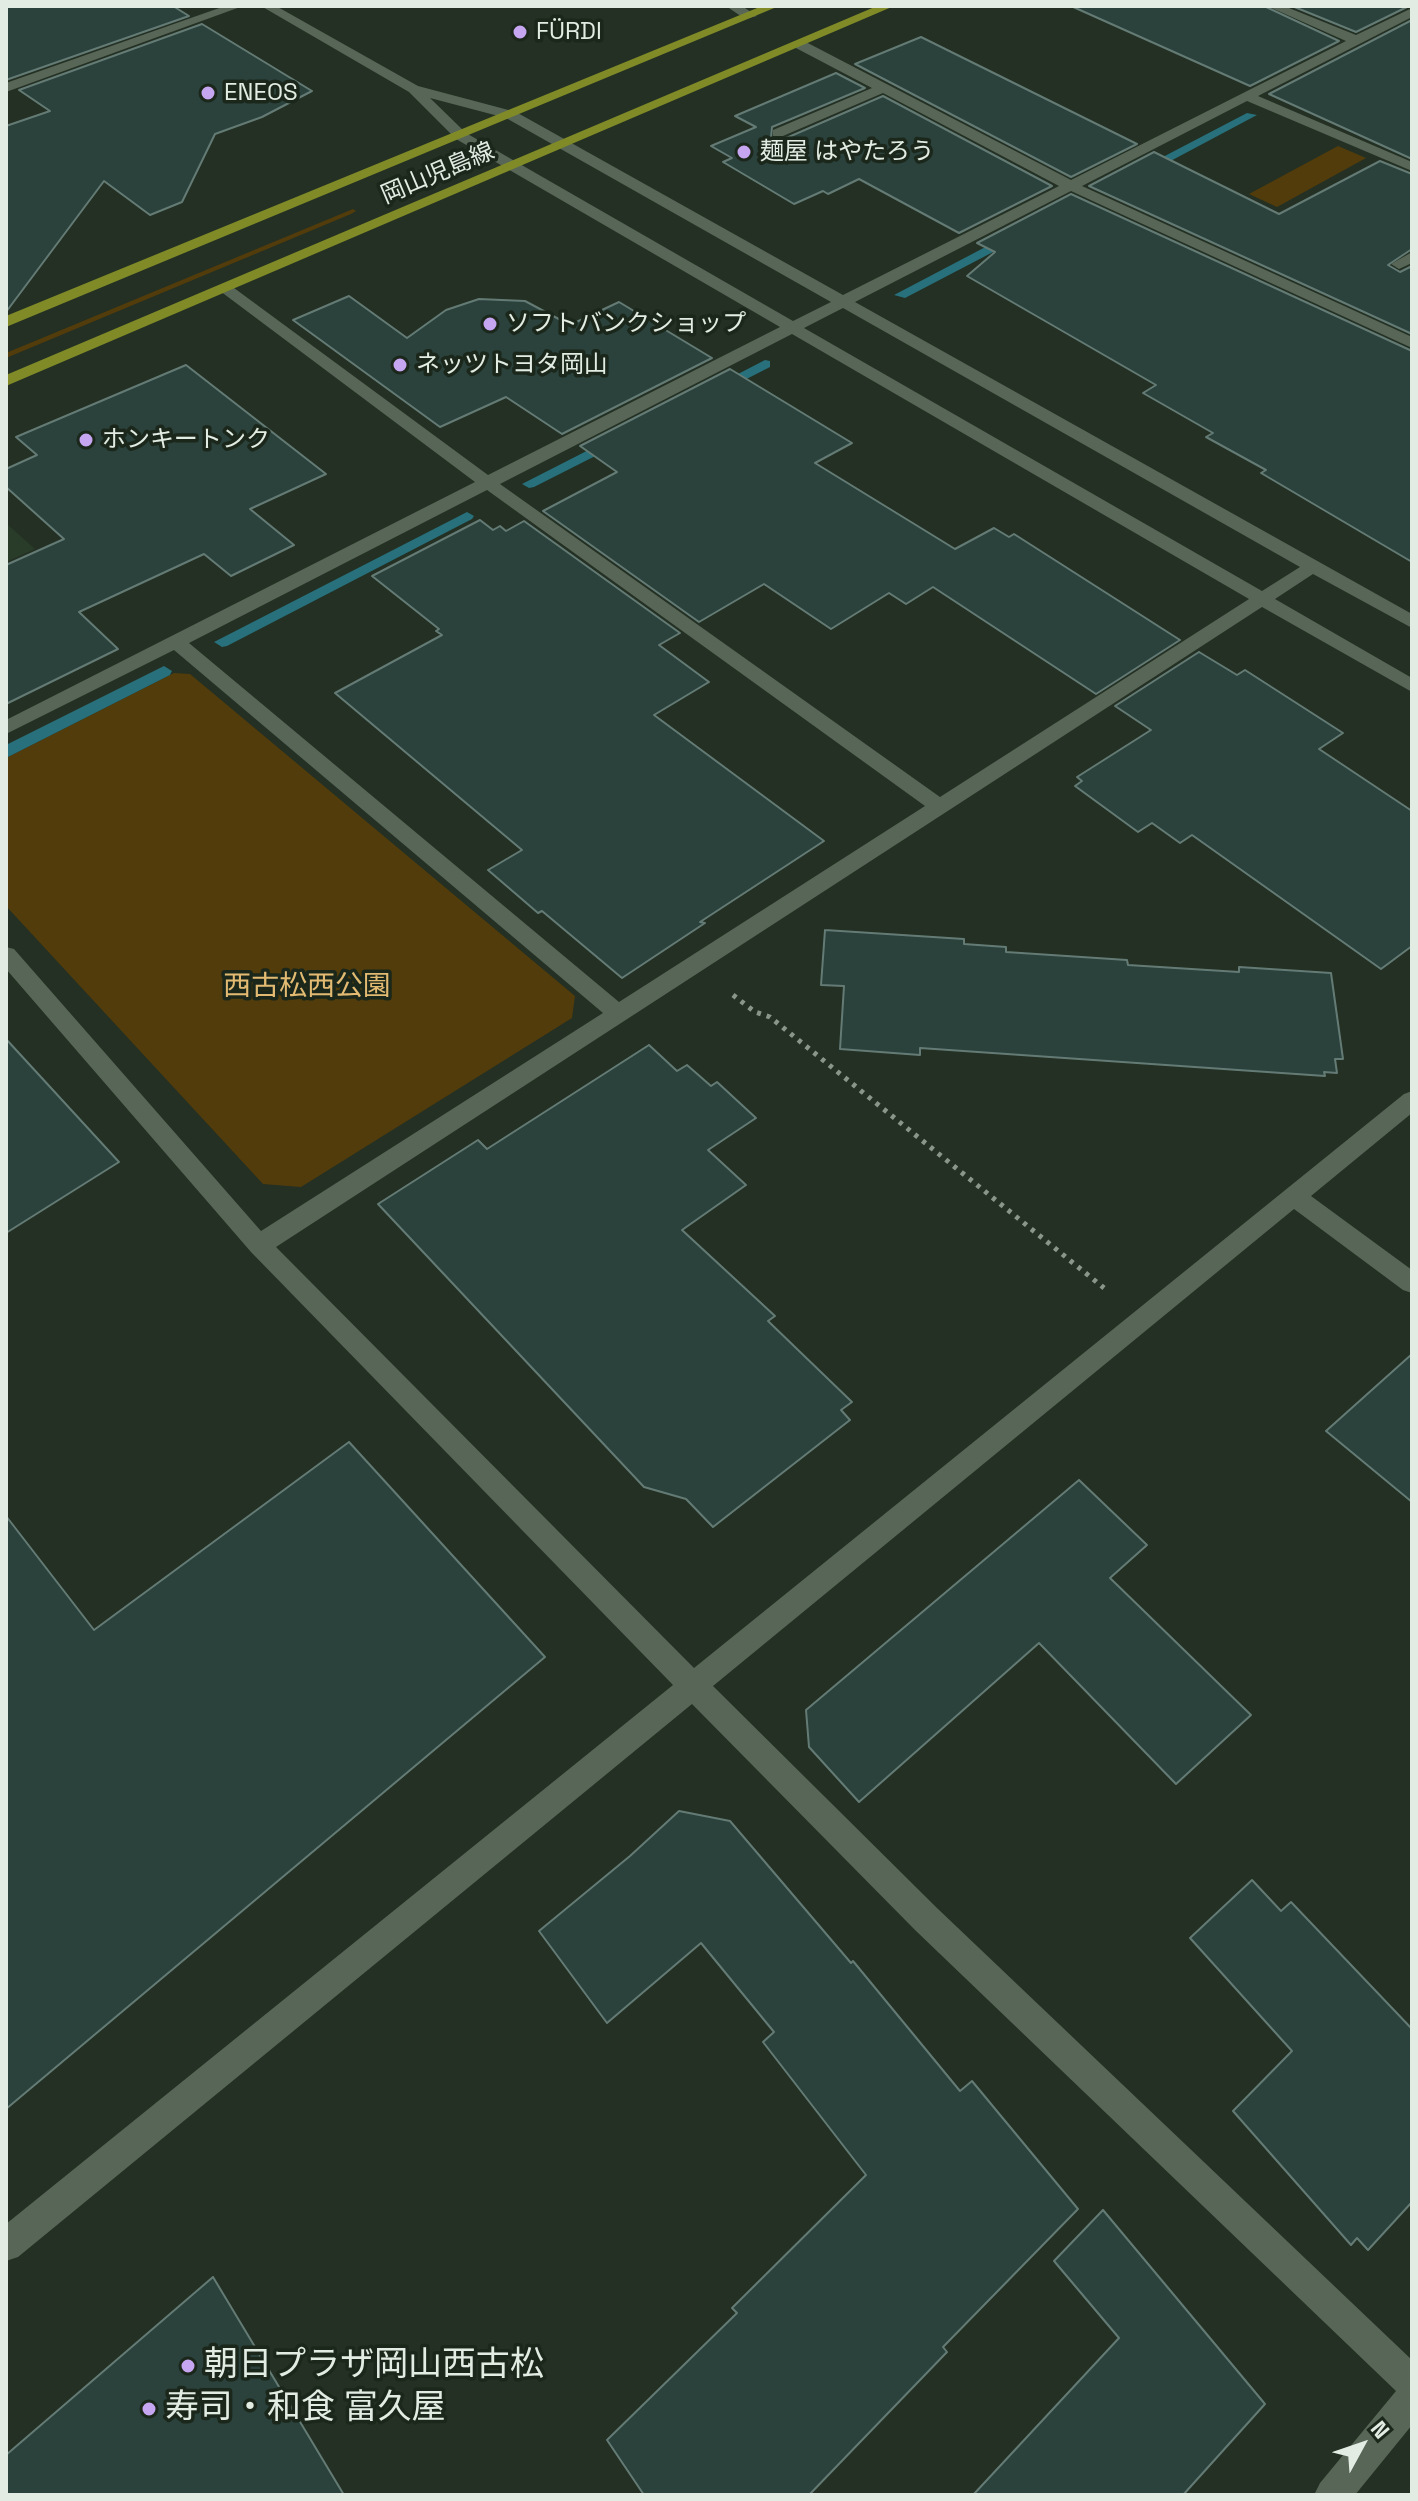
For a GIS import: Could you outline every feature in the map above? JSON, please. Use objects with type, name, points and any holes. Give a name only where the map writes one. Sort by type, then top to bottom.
[{"type":"main road","name":"岡山児島線","points":[[6,322],[773,6]]},
{"type":"main road","name":"岡山児島線","points":[[6,381],[888,6]]},
{"type":"street","points":[[6,88],[237,6]]},
{"type":"street","points":[[267,6],[413,89],[511,115],[1412,622]]},
{"type":"street","points":[[732,6],[750,16]]},
{"type":"street","points":[[1273,6],[1356,40]]},
{"type":"street","points":[[6,728],[1412,12]]},
{"type":"street","points":[[799,44],[1069,185],[1412,343]]},
{"type":"street","points":[[778,133],[883,88]]},
{"type":"street","points":[[413,89],[461,136],[511,166],[1412,686]]},
{"type":"street","points":[[1244,95],[1412,167]]},
{"type":"street","points":[[225,288],[489,484],[940,807]]},
{"type":"street","points":[[259,1245],[1312,567]]},
{"type":"street","points":[[176,642],[619,1014]]},
{"type":"street","points":[[6,955],[259,1245],[692,1686],[926,1919],[1412,2383]]},
{"type":"street","points":[[6,2245],[1412,1100]]},
{"type":"street","points":[[1294,1196],[1412,1283]]},
{"type":"street","points":[[1332,2495],[1412,2398]]},
{"type":"path","points":[[695,964],[755,1012],[770,1017],[1142,1319]]},
{"type":"shaded area","points":[[6,523],[35,549],[6,562]]},
{"type":"green space","points":[[1338,146],[1366,158],[1277,207],[1249,194]]},
{"type":"green space","points":[[353,209],[356,211],[351,214],[6,358],[6,353]]},
{"type":"green space","name":"西古松西公園","points":[[174,673],[190,674],[575,996],[572,1018],[301,1187],[263,1184],[6,906],[6,758]]},
{"type":"building","points":[[6,6],[173,6],[189,16],[6,80]]},
{"type":"building","points":[[1071,6],[1264,6],[1339,41],[1250,86]]},
{"type":"building","points":[[1292,6],[1409,6],[1356,32]]},
{"type":"building","points":[[1412,20],[1412,159],[1269,94]]},
{"type":"building","points":[[202,24],[312,91],[262,117],[215,134],[182,202],[150,215],[104,181],[6,312],[6,126],[50,111],[19,90]]},
{"type":"building","points":[[921,37],[1137,144],[1071,177],[855,64]]},
{"type":"building","points":[[836,73],[865,88],[772,127],[771,138],[784,139],[883,96],[1052,186],[959,233],[859,179],[828,194],[823,191],[794,204],[723,162],[732,158],[711,146],[756,127],[735,116]]},
{"type":"building","points":[[1154,152],[1279,214],[1380,161],[1412,174],[1412,249],[1388,265],[1400,272],[1412,266],[1412,334],[1089,186]]},
{"type":"building","points":[[1071,194],[1412,351],[1412,562],[1261,473],[1266,470],[1206,437],[1213,433],[1143,393],[1156,385],[967,276],[995,252],[977,243]]},
{"type":"building","points":[[349,296],[407,338],[446,310],[479,299],[525,301],[570,325],[619,302],[712,358],[562,434],[506,397],[440,427],[293,320]]},
{"type":"building","points":[[186,365],[326,474],[250,509],[294,545],[231,576],[204,554],[79,612],[118,649],[6,704],[6,565],[64,539],[6,487],[6,469],[37,455],[16,437]]},
{"type":"building","points":[[730,369],[852,443],[815,463],[955,549],[994,528],[1009,537],[1014,534],[1180,640],[1096,694],[933,587],[906,604],[889,593],[831,629],[764,584],[699,622],[543,511],[617,472],[580,446]]},
{"type":"building","points":[[480,520],[493,530],[500,526],[506,531],[524,521],[680,633],[659,645],[709,682],[654,715],[824,841],[700,922],[705,923],[622,978],[488,870],[522,850],[335,693],[442,635],[436,631],[439,629],[372,576]]},
{"type":"building","points":[[1199,652],[1237,675],[1245,670],[1343,733],[1319,749],[1412,811],[1412,946],[1381,969],[1192,835],[1180,843],[1152,823],[1138,832],[1075,786],[1082,781],[1077,777],[1151,730],[1115,706]]},
{"type":"building","points":[[825,930],[964,939],[964,944],[1006,947],[1006,952],[1127,960],[1128,965],[1239,972],[1239,967],[1331,973],[1343,1059],[1335,1059],[1337,1073],[1324,1072],[1325,1076],[920,1048],[920,1055],[840,1049],[844,986],[821,985]]},
{"type":"building","points":[[6,1039],[119,1162],[6,1233]]},
{"type":"building","points":[[649,1045],[677,1071],[687,1065],[711,1086],[717,1082],[756,1118],[708,1150],[746,1185],[682,1230],[775,1316],[768,1321],[852,1402],[841,1410],[850,1420],[713,1527],[686,1499],[644,1487],[378,1204],[478,1140],[487,1149]]},
{"type":"building","points":[[1412,1354],[1412,1502],[1326,1431]]},
{"type":"building","points":[[349,1442],[545,1657],[6,2109],[6,1516],[94,1630]]},
{"type":"building","points":[[1079,1480],[1147,1545],[1110,1578],[1251,1715],[1176,1784],[1039,1643],[859,1802],[809,1747],[806,1710]]},
{"type":"building","points":[[679,1811],[730,1821],[851,1963],[853,1961],[960,2091],[972,2081],[1078,2209],[943,2347],[947,2352],[809,2495],[644,2495],[607,2440],[737,2313],[732,2308],[866,2175],[763,2042],[774,2032],[701,1943],[607,2023],[539,1931]]},
{"type":"building","points":[[1252,1880],[1281,1911],[1291,1902],[1412,2029],[1412,2202],[1368,2250],[1357,2238],[1351,2245],[1233,2111],[1292,2051],[1190,1938]]},
{"type":"building","points":[[1103,2210],[1265,2404],[1183,2495],[973,2495],[1119,2338],[1054,2261]]},
{"type":"building","name":"朝日プラザ岡山西古松","points":[[213,2277],[344,2495],[6,2495],[6,2455]]},
{"type":"waterway","points":[[1144,170],[1251,115]]},
{"type":"waterway","points":[[900,295],[1014,236]]},
{"type":"waterway","points":[[718,388],[765,364]]},
{"type":"waterway","points":[[529,484],[612,442]]},
{"type":"waterway","points":[[222,642],[467,516]]},
{"type":"waterway","points":[[6,752],[164,671]]},
{"type":"place","name":"FÜRDI","points":[[520,32]]},
{"type":"place","name":"ENEOS","points":[[208,93]]},
{"type":"place","name":"麺屋 はやたろう","points":[[744,152]]},
{"type":"place","name":"ソフトバンクショップ","points":[[490,324]]},
{"type":"place","name":"ネッツトヨタ岡山","points":[[400,365]]},
{"type":"place","name":"ホンキートンク","points":[[86,440]]},
{"type":"place","name":"朝日プラザ岡山西古松","points":[[188,2366]]},
{"type":"place","name":"寿司・和食 富久屋","points":[[149,2409]]}]
